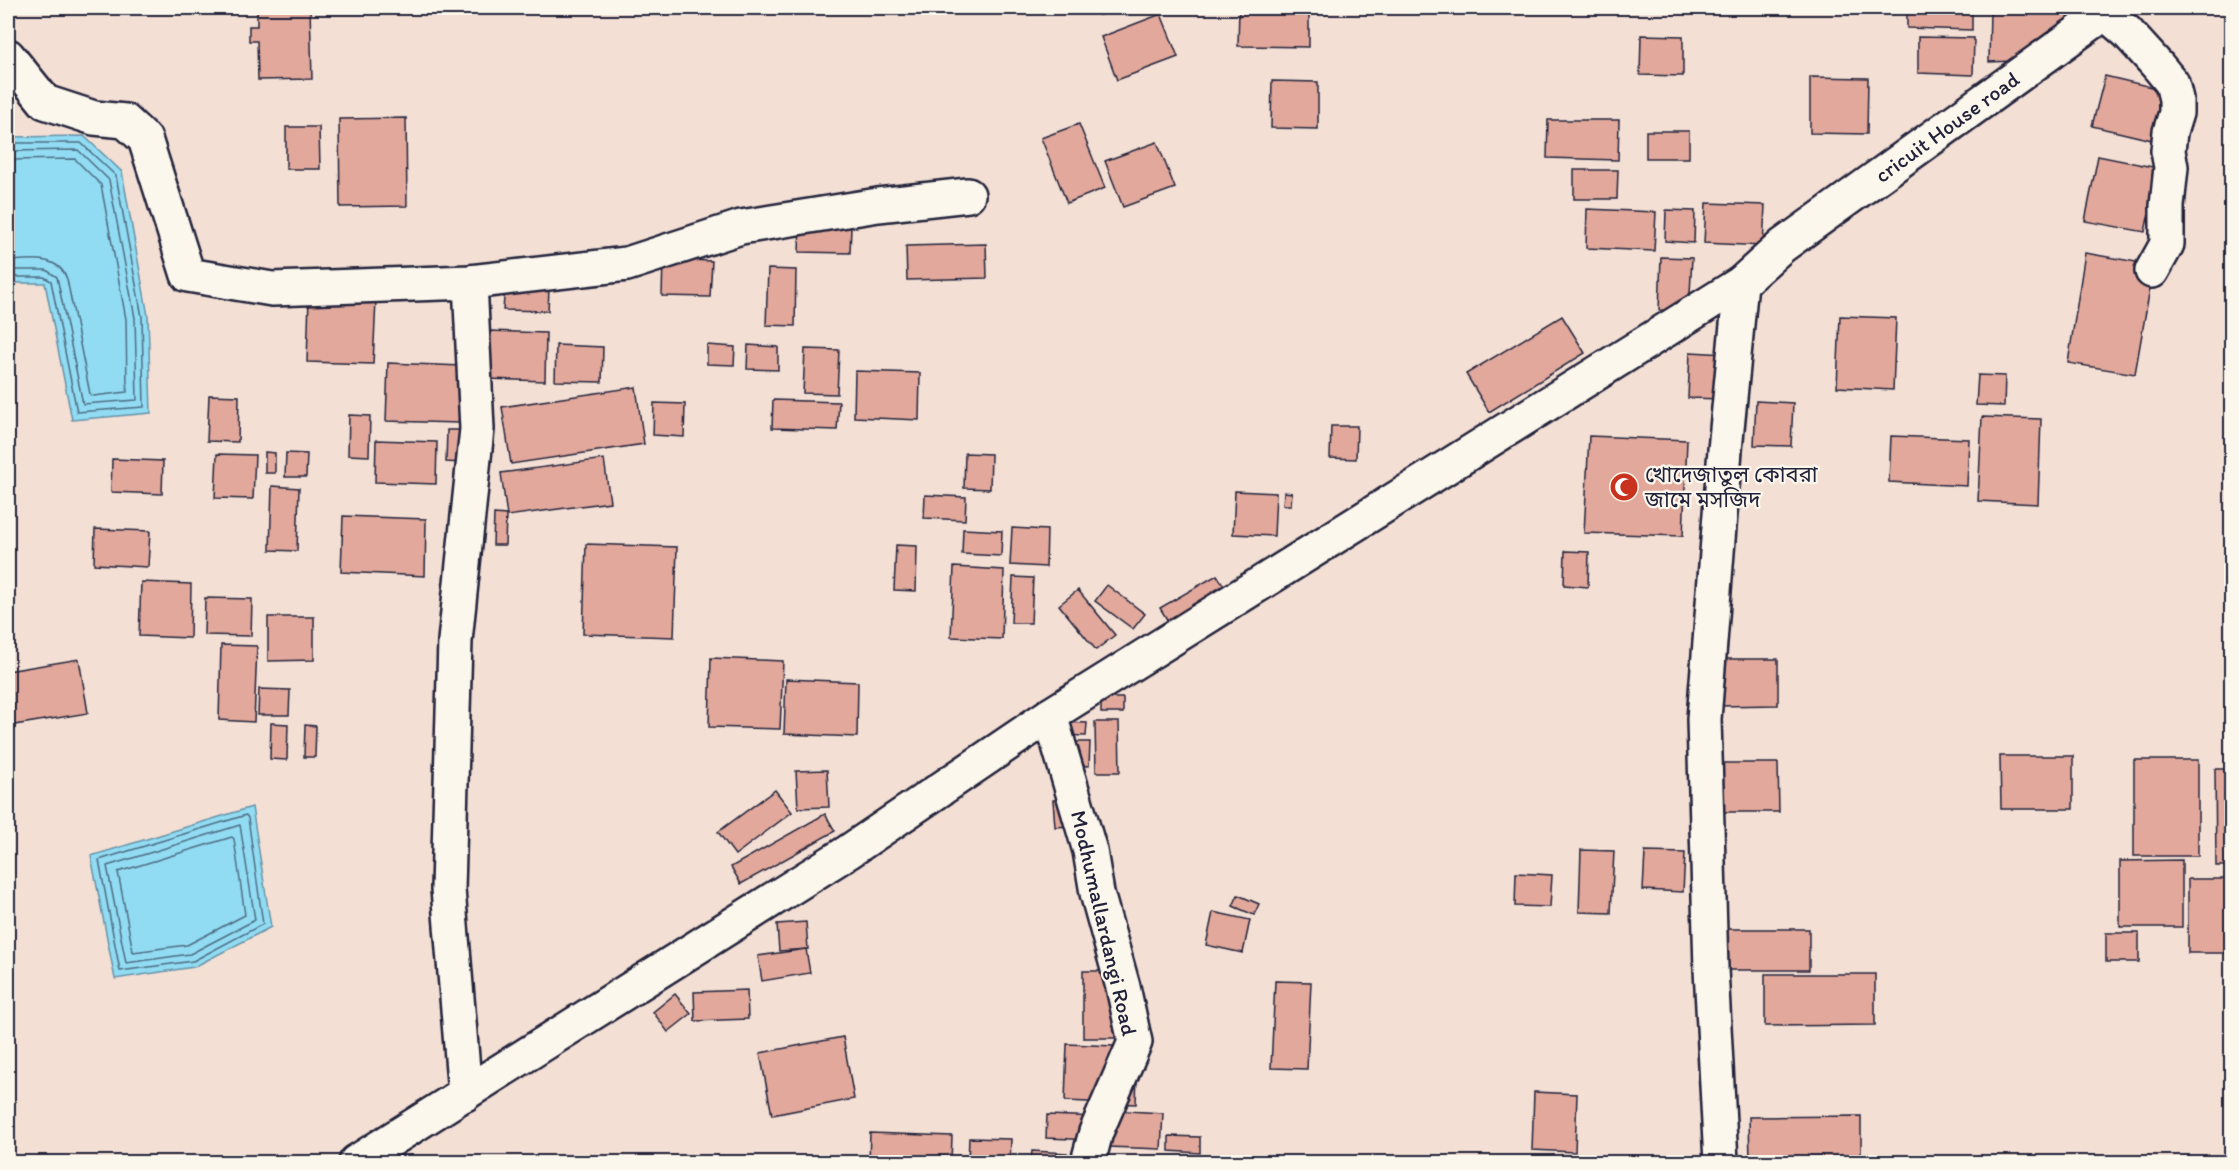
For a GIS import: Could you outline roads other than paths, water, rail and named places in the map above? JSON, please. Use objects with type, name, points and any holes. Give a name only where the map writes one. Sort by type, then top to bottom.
[{"type":"street","name":"cricuit House road","points":[[356,1162],[848,852],[1050,715],[1741,283],[1782,246],[2108,10]]},
{"type":"street","points":[[2108,10],[2172,83],[2176,99],[2176,113],[2170,132],[2168,151],[2171,167],[2167,206],[2167,244],[2152,271]]},
{"type":"street","points":[[8,56],[45,102],[94,118],[124,121],[145,139],[188,275],[273,289],[470,282],[627,264],[741,227],[878,205],[968,195]]},
{"type":"street","points":[[465,1094],[448,890],[455,641],[477,429],[470,282]]},
{"type":"street","points":[[1721,1162],[1711,969],[1704,719],[1725,450],[1741,283]]},
{"type":"street","name":"Modhumallardangi Road","points":[[1050,715],[1090,851],[1097,893],[1123,987],[1135,1042],[1096,1132],[1088,1162]]},
{"type":"water","points":[[84,136],[122,172],[148,316],[151,413],[72,420],[45,283],[8,283],[8,137]]},
{"type":"water","points":[[252,807],[271,927],[194,967],[115,979],[91,856]]},
{"type":"place","name":"খোদেজাতুল কোবরা জামে মসজিদ","points":[[1624,487]]}]
